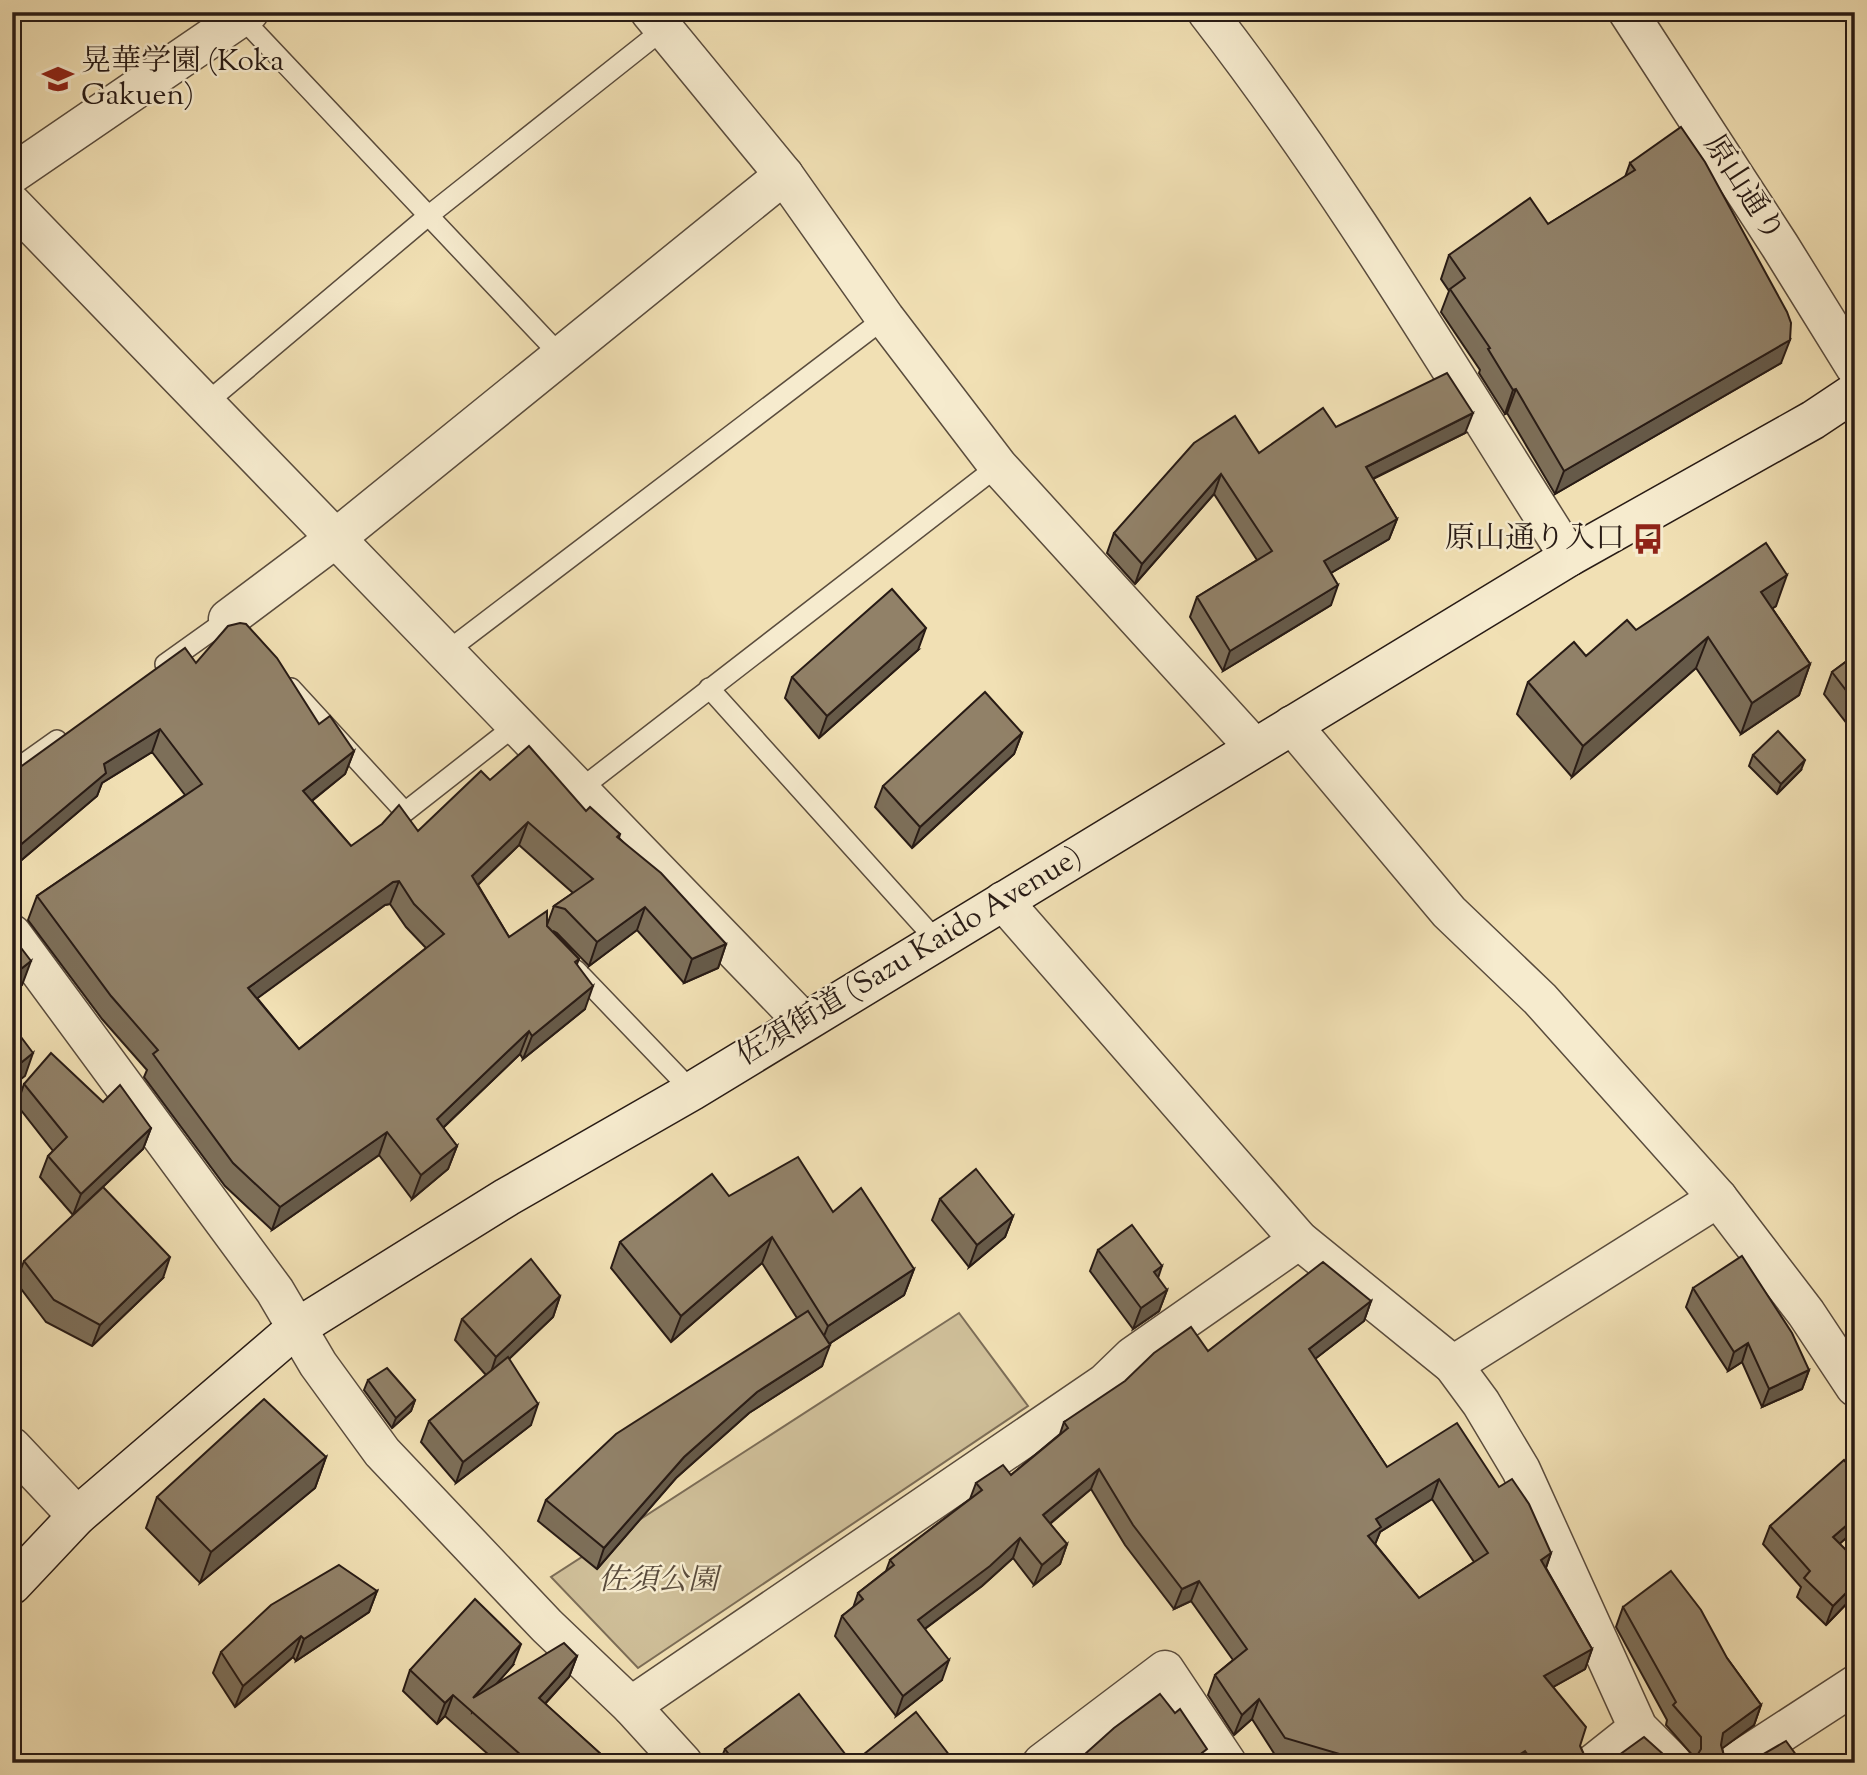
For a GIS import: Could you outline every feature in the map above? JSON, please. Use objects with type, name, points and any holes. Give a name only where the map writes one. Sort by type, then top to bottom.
[{"type":"street","points":[[1207,12],[1342,202],[1464,386],[1569,557]]},
{"type":"street","name":"原山通り","points":[[1628,12],[1855,367]]},
{"type":"street","points":[[12,174],[244,14]]},
{"type":"street","points":[[657,20],[784,174],[885,318],[998,467],[1254,747]]},
{"type":"street","points":[[237,629],[336,538],[784,174]]},
{"type":"street","points":[[12,204],[803,1021]]},
{"type":"street","name":"佐須街道 (Sazu Kaido Avenue)","points":[[12,1584],[77,1517],[295,1329],[507,1197],[692,1090],[1569,557],[1813,420],[1855,392]]},
{"type":"street","points":[[1292,725],[1449,912],[1540,999],[1718,1198],[1806,1313],[1855,1387]]},
{"type":"street","points":[[1003,901],[1298,1240],[1453,1365],[1481,1403],[1521,1470],[1638,1728],[1673,1763]]},
{"type":"street","points":[[12,934],[275,1291],[295,1329],[382,1452],[547,1626],[631,1706],[683,1763]]},
{"type":"street","points":[[1453,1365],[1718,1198]]},
{"type":"street","points":[[631,1706],[1105,1383],[1133,1356],[1298,1240]]},
{"type":"street","points":[[12,1447],[77,1517]]},
{"type":"street","points":[[1042,1763],[1164,1670],[1227,1763]]},
{"type":"street","points":[[1735,1763],[1855,1685]]},
{"type":"street","points":[[1594,1763],[1638,1728]]},
{"type":"lane","points":[[244,14],[428,216],[561,356]]},
{"type":"lane","points":[[205,404],[657,20]]},
{"type":"lane","points":[[446,652],[885,318]]},
{"type":"lane","points":[[579,790],[998,467]]},
{"type":"lane","points":[[149,676],[237,629]]},
{"type":"lane","points":[[275,670],[405,812],[516,725]]},
{"type":"lane","points":[[709,688],[936,940]]},
{"type":"lane","points":[[12,772],[69,732]]},
{"type":"lane","points":[[558,951],[692,1090]]},
{"type":"green space","name":"佐須公園","points":[[959,1313],[1028,1406],[638,1668],[551,1577]]},
{"type":"building","points":[[1681,127],[1705,162],[1787,312],[1791,323],[1790,340],[1564,471],[1516,389],[1513,390],[1488,349],[1490,348],[1450,289],[1465,278],[1449,255],[1530,198],[1548,224],[1635,170],[1630,163]]},
{"type":"building","points":[[1447,373],[1473,413],[1366,467],[1397,519],[1324,561],[1338,585],[1230,651],[1197,597],[1272,551],[1221,474],[1142,564],[1114,533],[1194,443],[1235,416],[1259,453],[1323,408],[1336,427]]},
{"type":"building","points":[[1766,543],[1787,575],[1761,592],[1810,664],[1752,703],[1708,637],[1583,746],[1528,682],[1574,642],[1586,656],[1627,620],[1636,630]]},
{"type":"building","points":[[892,589],[926,628],[827,716],[792,677]]},
{"type":"building","points":[[246,624],[277,658],[319,724],[330,716],[354,751],[303,791],[351,846],[382,824],[399,805],[418,831],[481,771],[490,780],[529,746],[586,811],[590,807],[620,834],[617,837],[661,873],[726,944],[692,959],[645,907],[597,942],[565,909],[554,906],[593,879],[528,822],[472,876],[509,937],[547,911],[547,926],[579,959],[575,962],[593,986],[532,1036],[529,1031],[437,1119],[457,1146],[421,1175],[387,1132],[280,1207],[233,1163],[153,1054],[158,1050],[111,996],[37,896],[202,784],[160,729],[104,764],[106,773],[12,852],[12,773],[185,648],[196,663],[228,626]],"holes":[[[399,881],[414,904],[444,934],[299,1049],[248,988],[393,882]]]},
{"type":"building","points":[[1855,655],[1855,702],[1832,672]]},
{"type":"building","points":[[985,692],[1022,733],[920,827],[883,786]]},
{"type":"building","points":[[1778,731],[1805,760],[1781,784],[1753,755]]},
{"type":"building","points":[[12,936],[31,961],[12,976]]},
{"type":"building","points":[[12,1025],[33,1053],[12,1070]]},
{"type":"building","points":[[51,1053],[103,1102],[120,1085],[151,1128],[81,1194],[48,1156],[67,1137],[24,1084]]},
{"type":"building","points":[[798,1157],[833,1212],[861,1188],[914,1269],[828,1326],[772,1237],[681,1316],[620,1242],[712,1174],[729,1196]]},
{"type":"building","points":[[976,1169],[1013,1216],[977,1245],[940,1199]]},
{"type":"building","points":[[103,1187],[170,1257],[100,1325],[54,1300],[24,1261]]},
{"type":"building","points":[[1132,1225],[1162,1266],[1154,1272],[1167,1290],[1141,1308],[1098,1250]]},
{"type":"building","points":[[1742,1256],[1792,1333],[1809,1370],[1769,1389],[1748,1343],[1734,1352],[1693,1288]]},
{"type":"building","points":[[531,1259],[560,1296],[496,1357],[462,1319]]},
{"type":"building","points":[[1323,1262],[1371,1301],[1309,1349],[1387,1467],[1457,1423],[1499,1487],[1512,1479],[1529,1504],[1551,1553],[1541,1560],[1592,1649],[1544,1676],[1586,1727],[1580,1746],[1585,1757],[1593,1763],[1534,1763],[1525,1751],[1506,1763],[1348,1763],[1353,1758],[1285,1738],[1259,1699],[1242,1715],[1215,1675],[1247,1649],[1199,1581],[1182,1589],[1133,1525],[1099,1469],[1043,1515],[1067,1544],[1042,1565],[1020,1538],[990,1566],[918,1620],[949,1660],[903,1696],[842,1616],[863,1599],[858,1593],[894,1565],[890,1560],[982,1490],[976,1483],[1003,1465],[1011,1475],[1068,1428],[1064,1422],[1125,1381],[1154,1353],[1191,1327],[1208,1351]],"holes":[[[1439,1479],[1488,1553],[1419,1598],[1368,1536],[1381,1527],[1376,1519]]]},
{"type":"building","points":[[808,1311],[830,1345],[757,1392],[684,1457],[604,1548],[546,1500],[616,1434]]},
{"type":"building","points":[[508,1357],[538,1404],[463,1462],[429,1421]]},
{"type":"building","points":[[387,1368],[415,1400],[396,1418],[368,1380]]},
{"type":"building","points":[[264,1399],[326,1457],[211,1552],[157,1497]]},
{"type":"building","points":[[1844,1460],[1855,1473],[1855,1518],[1833,1537],[1855,1559],[1855,1584],[1833,1606],[1804,1578],[1810,1571],[1770,1526]]},
{"type":"building","points":[[339,1565],[377,1591],[304,1639],[301,1636],[243,1686],[221,1652],[271,1605]]},
{"type":"building","points":[[1671,1571],[1701,1610],[1727,1658],[1761,1705],[1723,1733],[1721,1745],[1724,1756],[1733,1763],[1689,1763],[1701,1749],[1701,1737],[1673,1705],[1676,1702],[1623,1607]]},
{"type":"building","points":[[475,1599],[521,1644],[473,1698],[564,1643],[577,1656],[539,1698],[603,1756],[597,1763],[530,1763],[453,1695],[445,1703],[410,1670]]},
{"type":"building","points":[[799,1694],[852,1763],[735,1763],[725,1749]]},
{"type":"building","points":[[1160,1694],[1175,1713],[1180,1709],[1207,1749],[1202,1753],[1210,1763],[1075,1763],[1114,1728]]},
{"type":"building","points":[[916,1712],[950,1756],[941,1763],[853,1763]]},
{"type":"building","points":[[1644,1737],[1673,1763],[1608,1763]]},
{"type":"building","points":[[1786,1741],[1802,1763],[1748,1763]]},
{"type":"building","points":[[1852,1754],[1855,1763],[1839,1763]]},
{"type":"place","name":"晃華学園 (Koka Gakuen)","points":[[58,79]]},
{"type":"place","name":"原山通り入口","points":[[1648,539]]}]
